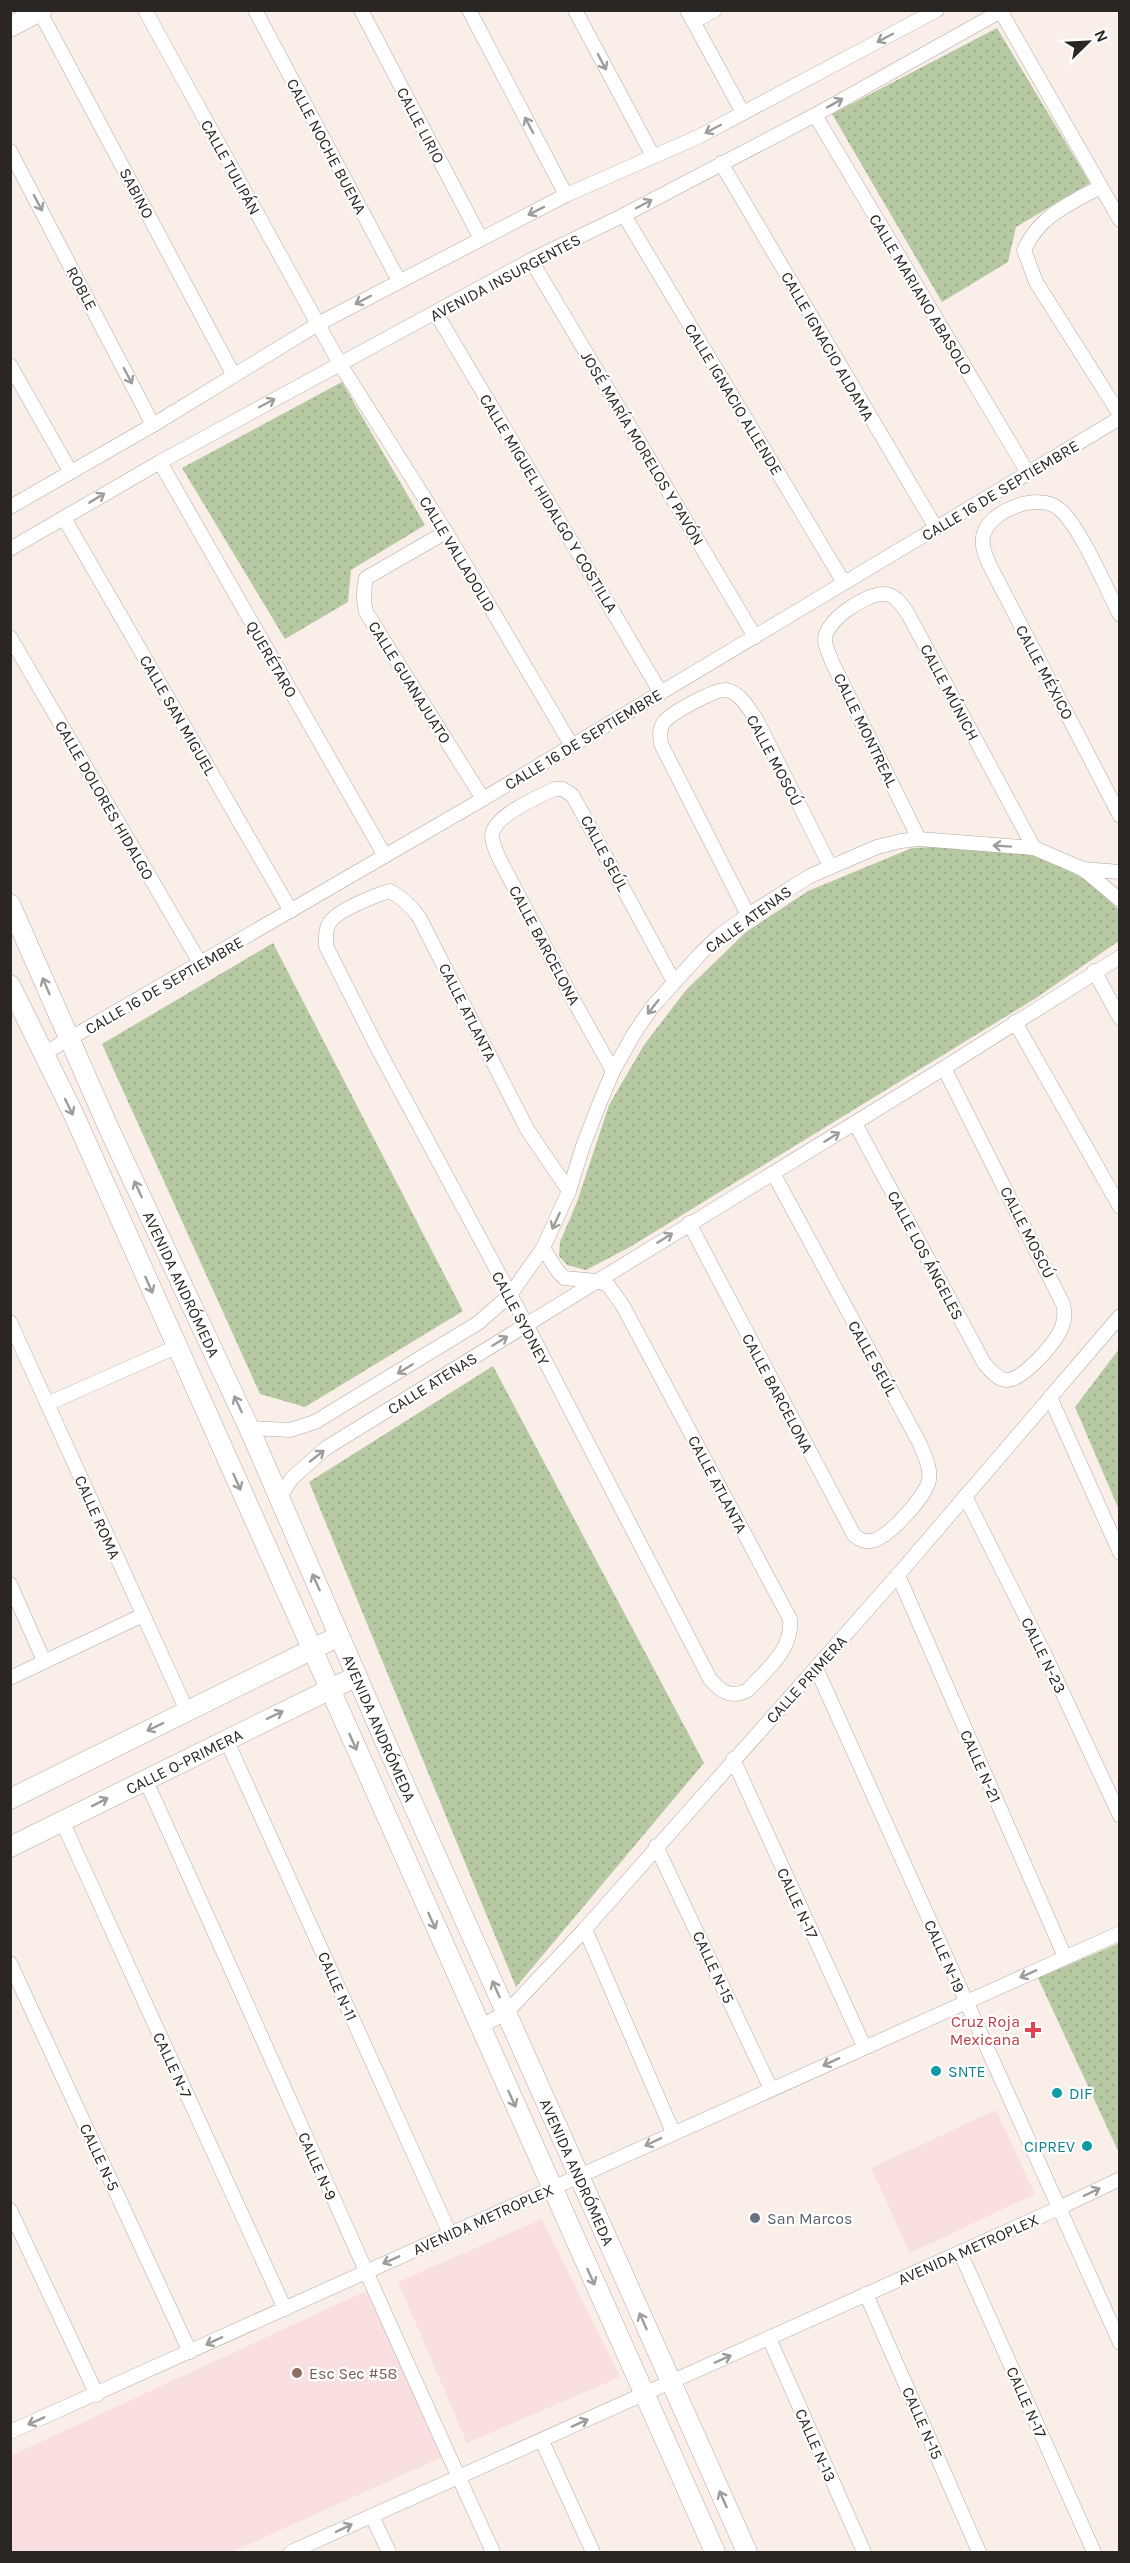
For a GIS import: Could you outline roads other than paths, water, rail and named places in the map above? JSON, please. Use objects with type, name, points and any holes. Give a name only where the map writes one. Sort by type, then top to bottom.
[{"type":"street","name":"CALLE TULIPÁN","points":[[145,10],[340,364]]},
{"type":"street","name":"CALLE NOCHE BUENA","points":[[255,10],[399,281]]},
{"type":"street","name":"CALLE LIRIO","points":[[361,10],[481,239]]},
{"type":"street","points":[[469,10],[566,195]]},
{"type":"street","points":[[575,10],[653,156]]},
{"type":"street","points":[[715,10],[690,16],[743,113]]},
{"type":"street","points":[[10,507],[153,425],[318,324],[566,195],[698,137],[937,10]]},
{"type":"street","points":[[10,27],[41,11]]},
{"type":"street","name":"SABINO","points":[[41,11],[233,374]]},
{"type":"street","points":[[1001,11],[1119,220]]},
{"type":"street","name":"AVENIDA INSURGENTES","points":[[10,549],[160,462],[436,314],[531,260],[624,215],[814,115],[1001,11]]},
{"type":"street","name":"CALLE MARIANO ABASOLO","points":[[814,115],[1028,473]]},
{"type":"street","name":"ROBLE","points":[[10,151],[153,425]]},
{"type":"street","name":"CALLE IGNACIO ALDAMA","points":[[720,163],[936,528]]},
{"type":"street","points":[[1100,187],[1037,226],[1024,250],[1036,282],[1119,417]]},
{"type":"street","name":"CALLE IGNACIO ALLENDE","points":[[624,215],[844,583]]},
{"type":"street","name":"JOSÉ MARÍA MORELOS Y PAVÓN","points":[[531,260],[755,637]]},
{"type":"street","name":"CALLE MIGUEL HIDALGO Y COSTILLA","points":[[436,314],[661,693]]},
{"type":"street","name":"CALLE VALLADOLID","points":[[340,364],[446,532],[572,746]]},
{"type":"street","points":[[10,365],[70,471]]},
{"type":"street","name":"CALLE 16 DE SEPTIEMBRE","points":[[44,1054],[483,799],[1119,417]]},
{"type":"street","name":"QUERÉTARO","points":[[160,462],[385,856]]},
{"type":"street","name":"CALLE MÉXICO","points":[[1119,615],[1081,540],[1060,509],[1043,501],[1023,504],[999,516],[988,526],[983,537],[989,564],[1119,816]]},
{"type":"street","name":"CALLE SAN MIGUEL","points":[[64,518],[291,911]]},
{"type":"street","name":"CALLE GUANAJUATO","points":[[446,532],[366,578],[363,592],[364,603],[366,612],[483,799]]},
{"type":"street","name":"CALLE MÚNICH","points":[[834,620],[875,595],[886,594],[902,605],[1034,848]]},
{"type":"street","name":"CALLE MONTREAL","points":[[834,620],[827,629],[825,639],[832,662],[919,839]]},
{"type":"street","name":"CALLE DOLORES HIDALGO","points":[[10,637],[200,963]]},
{"type":"street","name":"CALLE MOSCÚ","points":[[748,915],[666,756],[659,734],[666,720],[717,692],[728,690],[739,697],[756,719],[830,866]]},
{"type":"street","name":"CALLE SEÚL","points":[[502,818],[555,789],[563,789],[573,796],[674,982]]},
{"type":"street","name":"CALLE BARCELONA","points":[[502,818],[495,826],[492,835],[501,862],[613,1071]]},
{"type":"street","name":"CALLE ATENAS","points":[[249,1428],[290,1430],[315,1422],[478,1323],[510,1295],[543,1248],[569,1191],[583,1146],[613,1071],[634,1032],[674,982],[719,936],[800,881],[877,847],[919,839],[1034,848],[1083,869],[1119,900]]},
{"type":"street","name":"CALLE ATENAS","points":[[1083,869],[1119,872]]},
{"type":"street","name":"CALLE ATLANTA","points":[[336,917],[390,891],[402,897],[412,908],[527,1129],[569,1191]]},
{"type":"street","name":"AVENIDA ANDRÓMEDA","points":[[10,904],[69,1040],[249,1428],[278,1499],[747,2553]]},
{"type":"street","name":"CALLE SYDNEY","points":[[336,917],[329,923],[326,933],[330,956],[526,1324],[710,1679],[721,1691],[731,1694],[740,1694],[748,1690]]},
{"type":"street","name":"CALLE ATENAS","points":[[278,1499],[292,1478],[326,1448],[944,1068],[1119,957]]},
{"type":"street","points":[[1094,971],[1119,1018]]},
{"type":"street","name":"AVENIDA ANDRÓMEDA","points":[[10,986],[74,1115],[715,2553]]},
{"type":"street","points":[[1015,1022],[1119,1207]]},
{"type":"street","name":"CALLE MOSCÚ","points":[[944,1068],[1063,1304],[1065,1315],[1058,1335],[1028,1370],[1017,1377],[1005,1380]]},
{"type":"street","name":"CALLE LOS ÁNGELES","points":[[855,1123],[984,1363],[994,1374],[1005,1380]]},
{"type":"street","name":"CALLE SEÚL","points":[[773,1173],[920,1444],[928,1464],[928,1483],[923,1495],[883,1537]]},
{"type":"street","name":"CALLE BARCELONA","points":[[689,1223],[854,1535],[861,1541],[872,1541],[883,1537]]},
{"type":"street","points":[[543,1248],[564,1278],[597,1281]]},
{"type":"street","name":"CALLE ATLANTA","points":[[597,1281],[608,1285],[629,1315],[790,1619],[791,1632],[788,1643],[748,1690]]},
{"type":"street","name":"CALLE PRIMERA","points":[[479,2027],[506,2013],[585,1929],[733,1759],[816,1668],[1119,1316]]},
{"type":"street","name":"CALLE ROMA","points":[[10,1322],[186,1711]]},
{"type":"street","points":[[47,1404],[176,1347]]},
{"type":"street","points":[[434,1351],[447,1373]]},
{"type":"street","points":[[1050,1397],[1119,1553]]},
{"type":"street","name":"CALLE N-23","points":[[965,1496],[1044,1653],[1119,1816]]},
{"type":"street","name":"CALLE N-21","points":[[897,1575],[1065,1957]]},
{"type":"street","points":[[10,1584],[44,1661]]},
{"type":"street","points":[[10,1678],[142,1615]]},
{"type":"street","points":[[10,1799],[339,1636]]},
{"type":"street","name":"CALLE N-19","points":[[816,1668],[1119,2343]]},
{"type":"street","name":"CALLE O-PRIMERA","points":[[10,1847],[226,1738],[357,1676]]},
{"type":"street","name":"CALLE N-11","points":[[226,1738],[450,2234]]},
{"type":"street","name":"CALLE N-17","points":[[733,1759],[864,2046]]},
{"type":"street","name":"CALLE N-9","points":[[145,1779],[493,2553]]},
{"type":"street","name":"CALLE N-7","points":[[62,1821],[285,2309]]},
{"type":"street","name":"CALLE N-15","points":[[657,1846],[771,2089]]},
{"type":"street","points":[[585,1929],[673,2132]]},
{"type":"street","name":"AVENIDA METROPLEX","points":[[10,2432],[97,2395],[673,2132],[1119,1933]]},
{"type":"street","name":"CALLE N-5","points":[[10,1963],[190,2352]]},
{"type":"street","name":"AVENIDA METROPLEX","points":[[291,2553],[1119,2179]]},
{"type":"street","points":[[10,2210],[97,2395]]},
{"type":"street","name":"CALLE N-17","points":[[960,2252],[1094,2553]]},
{"type":"street","name":"CALLE N-15","points":[[866,2294],[979,2553]]},
{"type":"street","name":"CALLE N-13","points":[[769,2338],[864,2553]]},
{"type":"street","points":[[542,2440],[593,2553]]},
{"type":"street","points":[[372,2516],[389,2553]]},
{"type":"place","name":"Cruz Roja Mexicana","points":[[1033,2030]]},
{"type":"place","name":"SNTE","points":[[936,2071]]},
{"type":"place","name":"DIF","points":[[1057,2093]]},
{"type":"place","name":"CIPREV","points":[[1087,2146]]},
{"type":"place","name":"San Marcos","points":[[755,2218]]},
{"type":"place","name":"Esc Sec #58","points":[[297,2373]]}]
